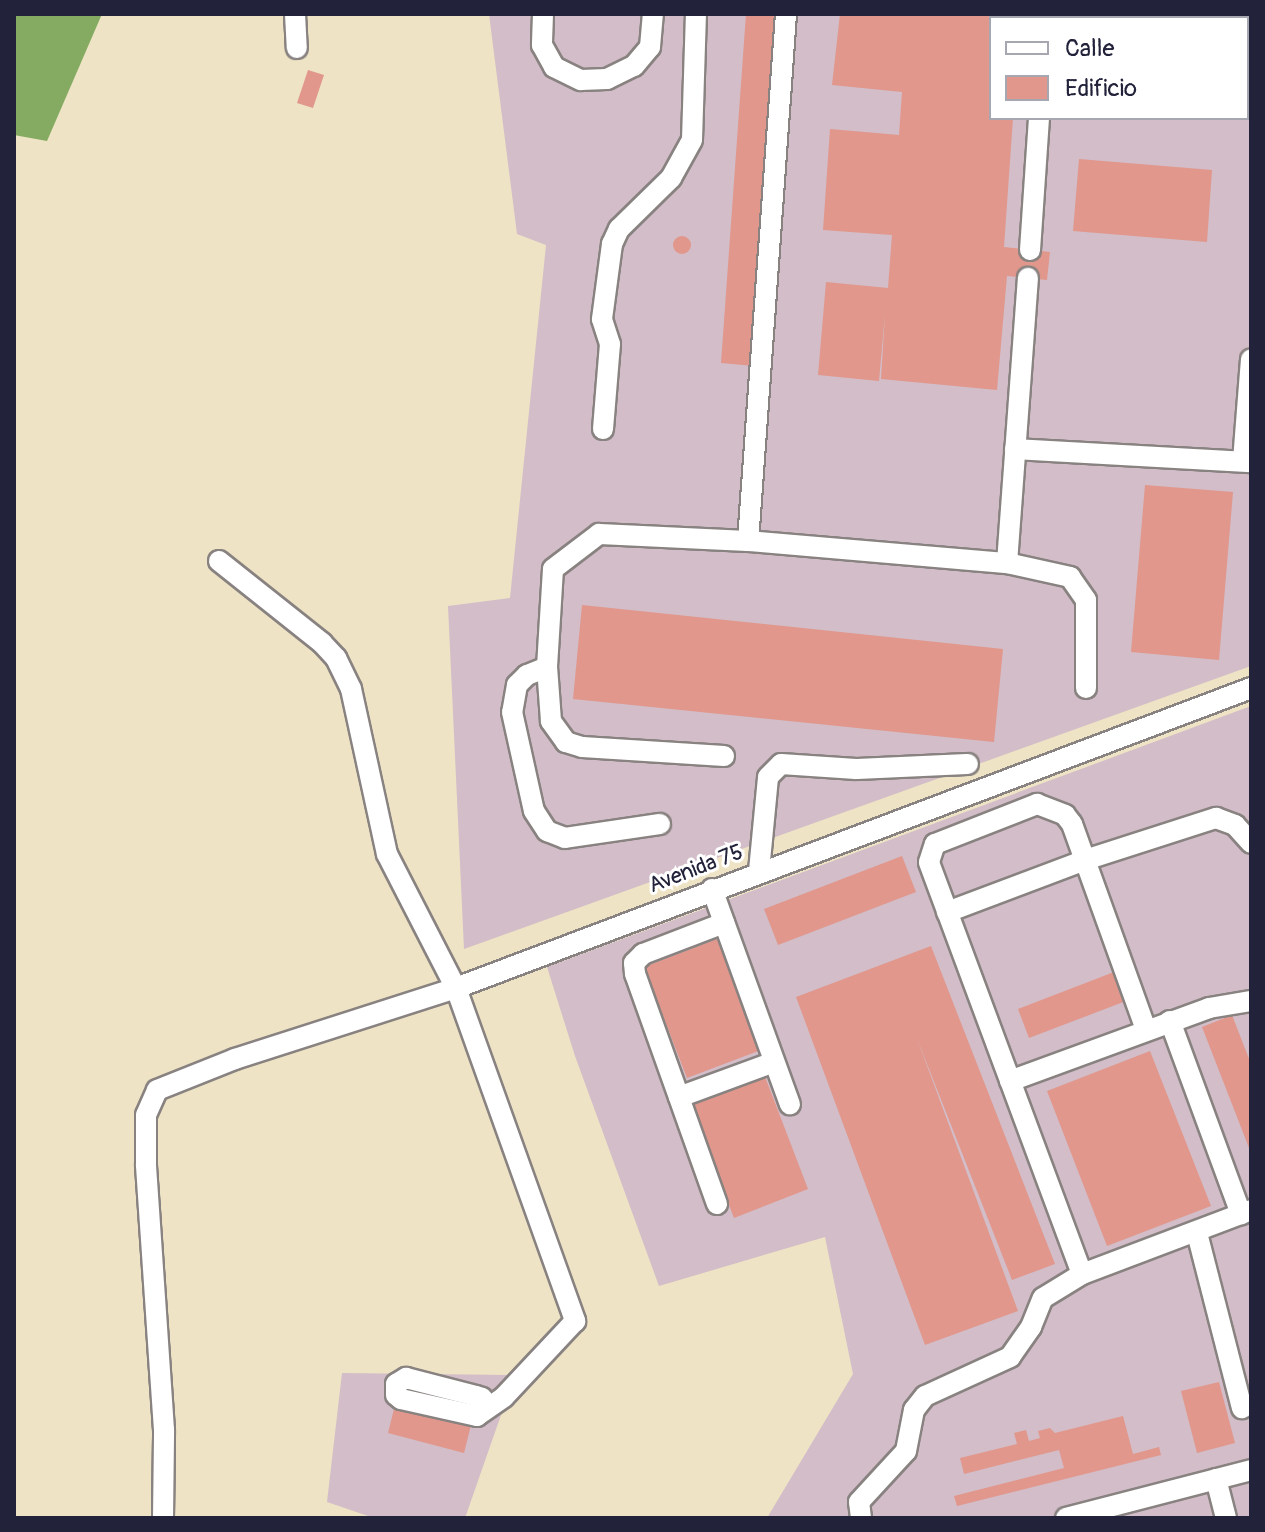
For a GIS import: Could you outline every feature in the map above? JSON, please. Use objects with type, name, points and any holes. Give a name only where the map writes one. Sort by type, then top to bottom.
[{"type":"street","points":[[295,14],[297,48]]},
{"type":"street","points":[[543,14],[542,45],[554,67],[581,80],[607,79],[634,66],[650,47],[653,14]]},
{"type":"street","points":[[603,429],[610,344],[602,319],[612,244],[619,229],[671,178],[692,140],[696,14]]},
{"type":"street","points":[[748,541],[786,14]]},
{"type":"street","points":[[1030,250],[1039,120]]},
{"type":"street","points":[[1007,563],[1028,278]]},
{"type":"street","points":[[1015,449],[1247,462],[1251,359]]},
{"type":"street","points":[[724,756],[582,747],[566,742],[551,721],[547,667],[553,569],[599,534],[748,541],[1007,563],[1070,577],[1086,600],[1086,688]]},
{"type":"street","points":[[219,561],[322,643],[336,658],[351,689],[387,854],[456,988],[575,1321],[504,1397],[484,1409]]},
{"type":"street","points":[[547,667],[527,675],[517,685],[512,712],[534,811],[547,831],[565,838],[660,824]]},
{"type":"street","name":"Avenida 75","points":[[163,1518],[164,1430],[146,1164],[146,1115],[157,1090],[235,1059],[456,988],[759,871],[1251,688]]},
{"type":"street","points":[[759,871],[768,777],[781,764],[856,769],[968,764]]},
{"type":"street","points":[[1082,1274],[929,862],[935,844],[1037,804],[1065,815],[1085,860],[1146,1030]]},
{"type":"street","points":[[947,912],[1085,860],[1216,818],[1235,825],[1251,843]]},
{"type":"street","points":[[712,889],[790,1104]]},
{"type":"street","points":[[717,1204],[635,974],[634,963],[643,954],[724,923]]},
{"type":"street","points":[[1010,1081],[1209,1008],[1251,1001]]},
{"type":"street","points":[[861,1518],[859,1502],[906,1451],[914,1410],[925,1396],[1010,1357],[1031,1327],[1043,1298],[1082,1274],[1246,1212],[1170,1021]]},
{"type":"street","points":[[679,1097],[774,1062]]},
{"type":"street","points":[[1197,1233],[1242,1408]]},
{"type":"street","points":[[1066,1518],[1122,1511],[1251,1470]]},
{"type":"street","points":[[1216,1479],[1226,1518]]},
{"type":"shaded area","points":[[489,14],[1251,14],[1251,666],[464,949],[448,606],[510,598],[546,245],[517,234]]},
{"type":"shaded area","points":[[1251,706],[1251,1518],[767,1518],[853,1374],[825,1237],[659,1286],[575,1056],[547,967]]},
{"type":"shaded area","points":[[342,1373],[515,1375],[465,1518],[374,1518],[327,1502]]},
{"type":"green space","points":[[14,14],[102,14],[47,141],[14,135]]},
{"type":"building","points":[[746,14],[780,14],[754,366],[721,363]]},
{"type":"building","points":[[840,14],[1020,14],[989,16],[989,120],[1013,120],[1004,247],[1050,252],[1047,280],[1007,276],[997,390],[881,379],[885,314],[879,381],[818,375],[826,282],[888,288],[892,235],[823,230],[830,129],[899,135],[902,92],[832,85]]},
{"type":"building","points":[[308,70],[324,75],[313,108],[297,103]]},
{"type":"building","points":[[1079,159],[1212,170],[1207,242],[1073,231]]},
{"type":"building","points":[[682,236],[691,245],[682,254],[673,245]]},
{"type":"building","points":[[1145,485],[1233,492],[1219,660],[1131,652]]},
{"type":"building","points":[[582,605],[1003,649],[994,742],[573,699]]},
{"type":"building","points":[[902,856],[916,892],[778,945],[764,909]]},
{"type":"building","points":[[717,939],[761,1050],[687,1078],[644,967]]},
{"type":"building","points":[[931,946],[1055,1264],[1012,1280],[916,1036],[1018,1311],[925,1345],[796,997]]},
{"type":"building","points":[[1114,972],[1126,1001],[1029,1038],[1018,1009]]},
{"type":"building","points":[[1232,1015],[1251,1064],[1251,1153],[1202,1027]]},
{"type":"building","points":[[1150,1051],[1211,1206],[1107,1246],[1047,1091]]},
{"type":"building","points":[[764,1074],[808,1189],[734,1218],[690,1103]]},
{"type":"building","points":[[1219,1382],[1235,1443],[1197,1453],[1181,1391]]},
{"type":"building","points":[[395,1405],[471,1425],[464,1453],[388,1433]]},
{"type":"building","points":[[1123,1416],[1133,1454],[1159,1447],[1161,1455],[957,1506],[954,1496],[1064,1468],[1059,1450],[964,1474],[960,1458],[1017,1444],[1014,1433],[1026,1430],[1029,1441],[1040,1438],[1038,1431],[1050,1428],[1055,1433]]}]
